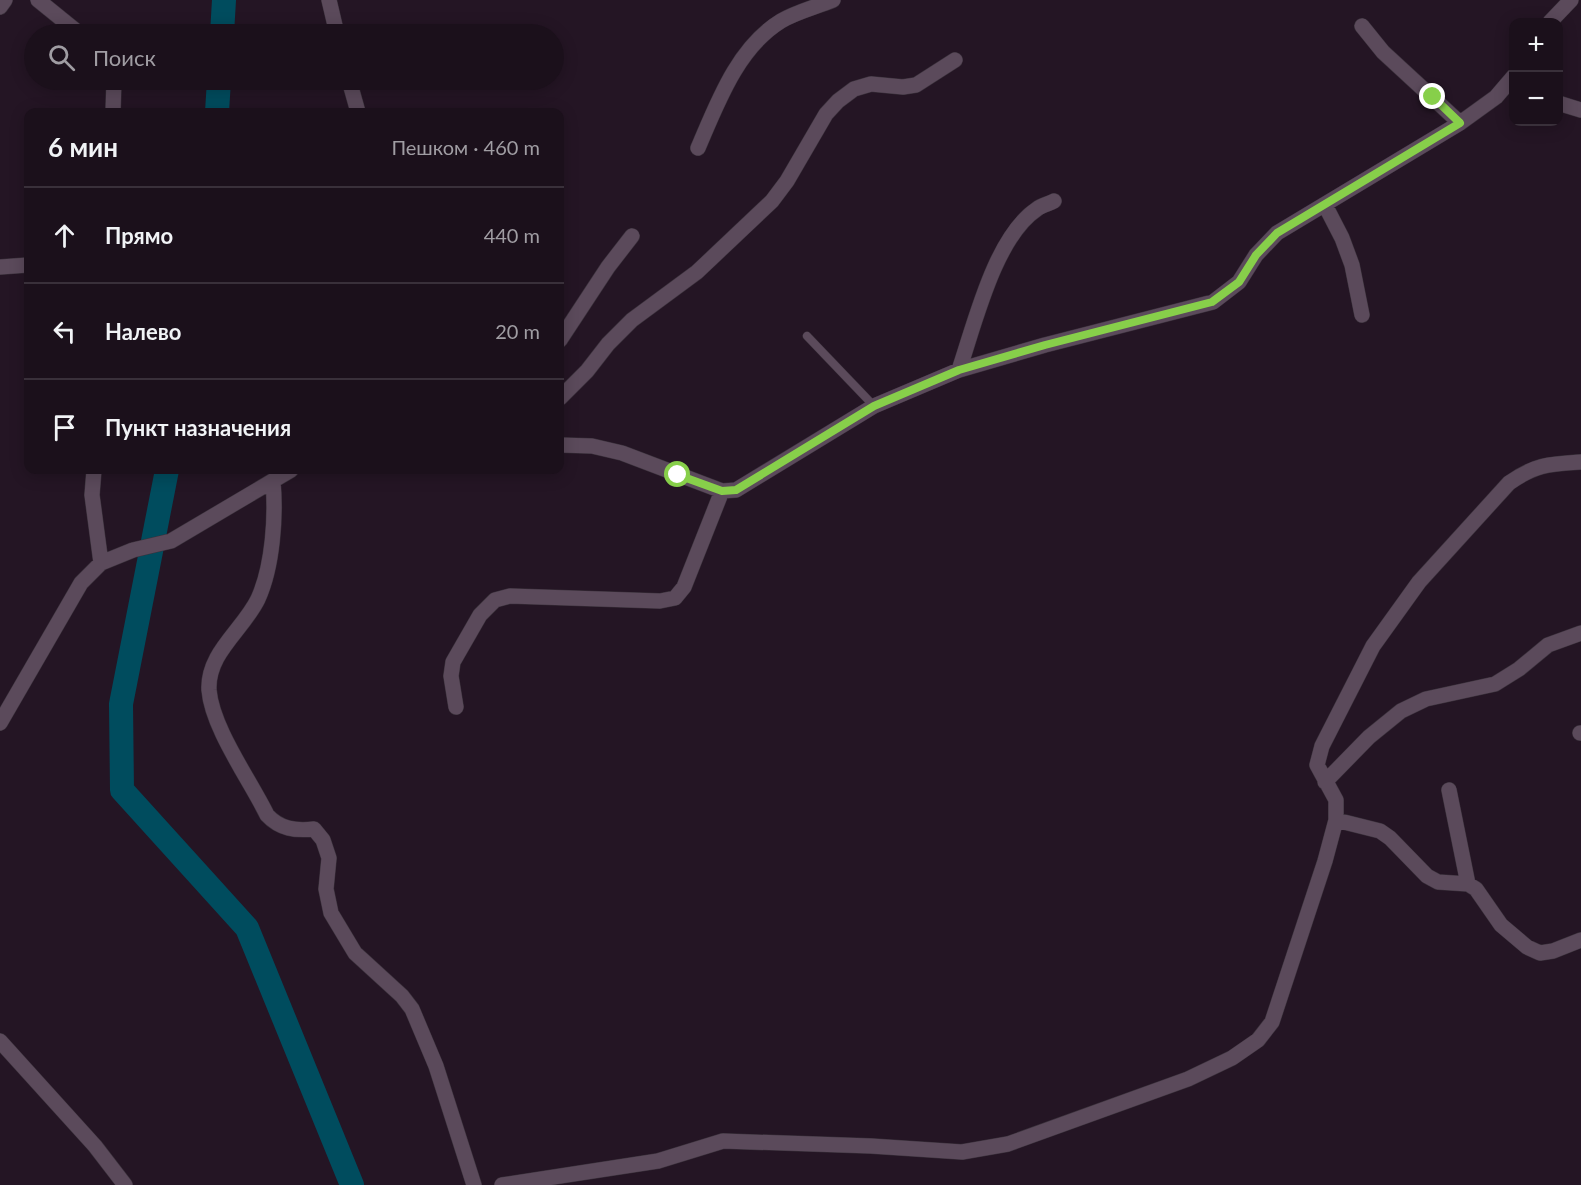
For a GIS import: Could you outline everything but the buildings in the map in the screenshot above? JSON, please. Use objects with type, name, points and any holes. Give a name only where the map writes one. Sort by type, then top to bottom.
[{"type":"street","points":[[0,7],[5,0]]},
{"type":"street","points":[[38,0],[68,24]]},
{"type":"street","points":[[329,0],[335,24]]},
{"type":"street","points":[[698,148],[715,108],[743,58],[757,41],[782,21],[833,0]]},
{"type":"street","points":[[1554,18],[1571,0]]},
{"type":"street","points":[[1362,26],[1383,52],[1460,123]]},
{"type":"street","points":[[564,394],[632,320],[697,272],[772,201],[787,181],[826,114],[838,100],[854,89],[871,84],[916,86],[955,60]]},
{"type":"street","points":[[564,445],[592,446],[622,453],[722,491],[736,490],[874,406],[959,370],[1045,345],[1212,302],[1239,282],[1256,255],[1277,233],[1460,123],[1496,97],[1509,84]]},
{"type":"street","points":[[113,108],[114,90]]},
{"type":"street","points":[[352,90],[357,108]]},
{"type":"street","points":[[1563,105],[1581,110]]},
{"type":"street","points":[[959,370],[990,279],[1004,249],[1015,232],[1037,209],[1054,201]]},
{"type":"street","points":[[1325,205],[1342,238],[1352,265],[1362,315]]},
{"type":"street","points":[[564,334],[608,267],[632,236]]},
{"type":"street","points":[[0,267],[24,265]]},
{"type":"street","points":[[502,1185],[658,1161],[723,1141],[872,1146],[962,1152],[1008,1144],[1188,1079],[1232,1058],[1258,1040],[1272,1022],[1325,861],[1336,820],[1336,800],[1317,765],[1322,746],[1374,646],[1419,582],[1509,483],[1526,471],[1548,464],[1581,462]]},
{"type":"street","points":[[94,474],[92,495],[101,563]]},
{"type":"street","points":[[0,723],[81,583],[101,563],[133,550],[171,541],[284,474]]},
{"type":"street","points":[[273,481],[275,504],[268,566],[258,598],[220,653],[210,672],[209,690],[215,718],[267,815],[274,823],[286,828],[314,829],[323,840],[329,858],[326,889],[331,913],[355,953],[402,996],[412,1009],[436,1066],[474,1185]]},
{"type":"street","points":[[456,707],[451,676],[453,662],[480,615],[495,600],[510,596],[660,601],[675,598],[684,587],[722,491]]},
{"type":"street","points":[[1325,782],[1370,736],[1401,711],[1426,699],[1494,684],[1519,669],[1548,645],[1581,633]]},
{"type":"street","points":[[1449,790],[1468,884]]},
{"type":"street","points":[[1336,820],[1380,831],[1390,838],[1420,871],[1438,882],[1468,884],[1476,889],[1501,925],[1527,947],[1540,953],[1553,951],[1581,940]]},
{"type":"street","points":[[0,1041],[95,1146],[125,1185]]},
{"type":"lane","points":[[807,336],[874,406]]},
{"type":"waterway","points":[[223,24],[224,0]]},
{"type":"waterway","points":[[217,108],[218,90]]},
{"type":"waterway","points":[[166,474],[121,704],[122,790],[247,928],[352,1185]]},
{"type":"route","points":[[678,475],[722,491],[736,490],[874,406],[959,370],[1045,345],[1212,302],[1239,282],[1256,255],[1277,233],[1460,123],[1433,97]]}]
